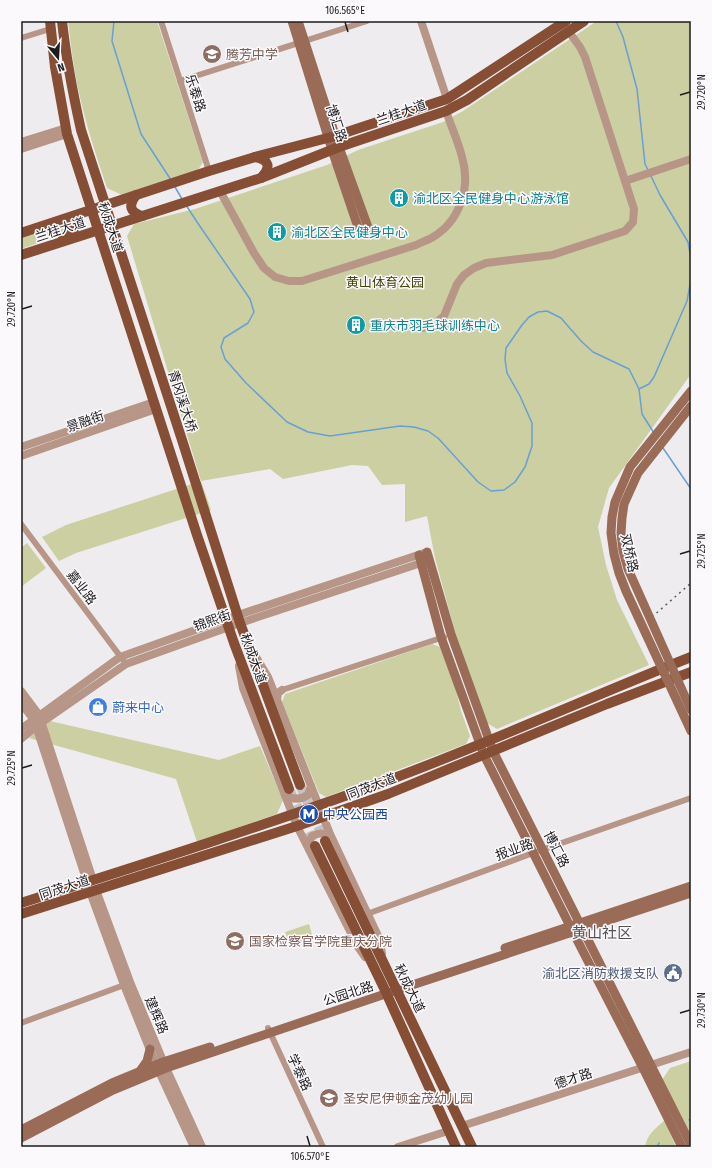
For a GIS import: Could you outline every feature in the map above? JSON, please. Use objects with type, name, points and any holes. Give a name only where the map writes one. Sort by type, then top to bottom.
[{"type":"main road","name":"秋成大道","points":[[62,21],[67,65],[79,123],[130,281]]},
{"type":"main road","name":"博汇路","points":[[292,21],[301,42],[364,232]]},
{"type":"main road","name":"博汇路","points":[[298,21],[301,42]]},
{"type":"main road","name":"兰桂大道","points":[[21,233],[209,171],[254,157],[332,137],[447,99],[566,21]]},
{"type":"main road","name":"兰桂大道","points":[[21,255],[220,192],[261,178],[336,148],[446,111],[467,100],[584,21]]},
{"type":"main road","name":"秋成大道","points":[[50,25],[55,67],[66,131],[197,535],[287,792]]},
{"type":"main road","points":[[254,157],[262,158],[266,161],[268,167],[267,172],[261,178]]},
{"type":"main road","points":[[140,194],[132,201],[130,206],[136,214],[142,216]]},
{"type":"main road","points":[[21,255],[51,241],[73,233],[74,229],[72,223],[67,221],[56,221]]},
{"type":"main road","name":"青冈溪大桥","points":[[130,281],[210,530]]},
{"type":"main road","name":"双桥路","points":[[691,391],[630,467],[616,502],[612,517],[611,532],[614,554],[626,591],[691,731]]},
{"type":"main road","name":"双桥路","points":[[691,406],[638,473],[624,504],[621,534],[623,551],[628,569],[691,710]]},
{"type":"main road","name":"秋成大道","points":[[210,530],[246,639],[306,785]]},
{"type":"main road","name":"博汇路","points":[[424,558],[451,634],[484,742]]},
{"type":"main road","name":"博汇路","points":[[424,558],[441,638],[484,742],[533,853],[572,929],[691,1145]]},
{"type":"main road","name":"同茂大道","points":[[21,904],[293,814],[390,780],[691,657]]},
{"type":"main road","name":"同茂大道","points":[[21,914],[297,826],[388,794],[600,707],[691,672]]},
{"type":"main road","name":"博汇路","points":[[489,753],[543,850],[581,926],[647,1066],[682,1147]]},
{"type":"main road","name":"秋成大道","points":[[328,840],[386,968],[472,1147]]},
{"type":"main road","name":"秋成大道","points":[[312,847],[384,987],[456,1147]]},
{"type":"main road","name":"公园北路","points":[[21,1130],[112,1083],[140,1071],[161,1066],[269,1030],[384,987],[396,987],[581,926],[691,886]]},
{"type":"main road","name":"公园北路","points":[[581,926],[691,893]]},
{"type":"main road","points":[[140,1071],[147,1061],[150,1049]]},
{"type":"main road","name":"公园北路","points":[[21,1138],[161,1066]]},
{"type":"street","name":"乐泰路","points":[[161,21],[209,171]]},
{"type":"street","points":[[180,81],[367,21]]},
{"type":"street","points":[[421,21],[447,99]]},
{"type":"street","points":[[21,38],[50,25]]},
{"type":"street","points":[[422,328],[435,324],[444,316],[457,284],[464,275],[474,268],[486,263],[552,255],[625,231],[633,222],[634,209],[586,57],[569,32]]},
{"type":"street","points":[[220,192],[254,254],[264,268],[275,277],[289,281],[302,281],[416,245],[433,237],[446,227],[456,214],[463,196],[465,178],[462,158],[446,111]]},
{"type":"street","points":[[21,142],[66,131]]},
{"type":"street","points":[[21,149],[66,131]]},
{"type":"street","points":[[625,181],[691,159]]},
{"type":"street","name":"景融街","points":[[21,447],[155,406]]},
{"type":"street","name":"景融街","points":[[21,456],[155,406]]},
{"type":"street","name":"嘉业路","points":[[21,524],[126,664]]},
{"type":"street","name":"锦熙街","points":[[21,739],[37,721],[120,657],[424,558]]},
{"type":"street","name":"锦熙街","points":[[21,729],[37,721],[126,664],[227,623]]},
{"type":"street","points":[[276,700],[277,696],[282,690],[451,634]]},
{"type":"street","points":[[246,639],[268,677],[306,785],[308,795],[300,799],[289,798],[287,792]]},
{"type":"street","points":[[21,692],[37,721],[90,881]]},
{"type":"street","points":[[21,703],[37,721]]},
{"type":"street","points":[[306,785],[319,805],[328,840]]},
{"type":"street","points":[[287,792],[297,826],[312,847]]},
{"type":"street","name":"报业路","points":[[367,914],[533,853],[691,798]]},
{"type":"street","points":[[312,847],[309,842],[312,836],[318,833],[325,834],[379,938],[386,968]]},
{"type":"street","name":"建辉路","points":[[93,891],[150,1049],[161,1066],[202,1147]]},
{"type":"street","points":[[21,1023],[127,983]]},
{"type":"street","name":"建辉路","points":[[127,983],[194,1147]]},
{"type":"street","name":"学泰路","points":[[269,1030],[323,1147]]},
{"type":"street","name":"德才路","points":[[462,1126],[691,1052]]},
{"type":"street","points":[[398,1147],[448,1131]]},
{"type":"green space","points":[[68,21],[157,21],[203,162],[198,170],[122,195],[107,188],[89,132],[80,97],[74,69]]},
{"type":"green space","name":"黄山体育公园","points":[[597,21],[691,21],[691,374],[609,488],[598,527],[606,565],[617,600],[649,665],[497,729],[487,723],[455,632],[435,558],[427,516],[405,522],[405,484],[382,485],[368,466],[352,465],[283,479],[270,469],[201,481],[127,236],[134,224],[195,209],[327,165],[358,150],[443,122],[463,111]]},
{"type":"green space","points":[[59,225],[64,226],[68,229],[68,231],[64,234],[21,249],[21,238]]},
{"type":"green space","points":[[201,481],[211,510],[76,553],[59,561],[42,537],[66,525]]},
{"type":"green space","points":[[27,543],[46,568],[21,587],[21,548]]},
{"type":"green space","points":[[432,644],[440,647],[455,686],[461,711],[470,736],[466,744],[326,797],[319,793],[282,702],[285,694]]},
{"type":"green space","points":[[50,721],[219,760],[260,746],[283,800],[277,814],[197,842],[176,779],[29,738]]},
{"type":"green space","points":[[309,924],[313,938],[290,946],[285,932]]},
{"type":"green space","points":[[691,1061],[690,1135],[662,1080],[670,1068]]},
{"type":"green space","points":[[665,1120],[676,1147],[645,1147],[650,1135]]},
{"type":"waterway","points":[[114,21],[112,41],[141,134],[171,180]]},
{"type":"waterway","points":[[616,21],[623,37],[637,89],[645,164],[648,170]]},
{"type":"waterway","points":[[651,176],[660,195],[688,242],[691,259]]},
{"type":"waterway","points":[[175,187],[182,199]]},
{"type":"waterway","points":[[186,205],[250,299],[254,312],[248,323],[224,338],[221,347],[225,359],[246,383],[287,422],[308,432],[330,436],[400,426],[414,427],[428,431],[438,438],[478,482],[491,491],[504,490],[515,482],[525,467],[532,446],[532,423],[520,396],[507,373],[505,359],[506,348],[529,317],[538,312],[547,311],[561,318],[593,352],[629,369],[639,389],[642,414],[654,433]]},
{"type":"waterway","points":[[639,389],[649,384],[654,377],[687,301],[691,279]]},
{"type":"waterway","points":[[663,448],[691,489]]},
{"type":"waterway","points":[[657,1147],[659,1143]]},
{"type":"tunnel","points":[[300,785],[325,841]]},
{"type":"tunnel","points":[[290,791],[315,846]]},
{"type":"railway","points":[[652,617],[691,583]]},
{"type":"place","name":"腾芳中学","points":[[212,54]]},
{"type":"place","name":"渝北区全民健身中心游泳馆","points":[[399,198]]},
{"type":"place","name":"渝北区全民健身中心","points":[[277,232]]},
{"type":"place","name":"重庆市羽毛球训练中心","points":[[356,325]]},
{"type":"place","name":"蔚来中心","points":[[98,707]]},
{"type":"place","name":"中央公园西","points":[[309,814]]},
{"type":"place","name":"国家检察官学院重庆分院","points":[[235,941]]},
{"type":"place","name":"渝北区消防救援支队","points":[[673,973]]},
{"type":"place","name":"圣安尼伊顿金茂幼儿园","points":[[329,1098]]},
{"type":"district","name":"黄山社区","points":[[602,933]]}]
